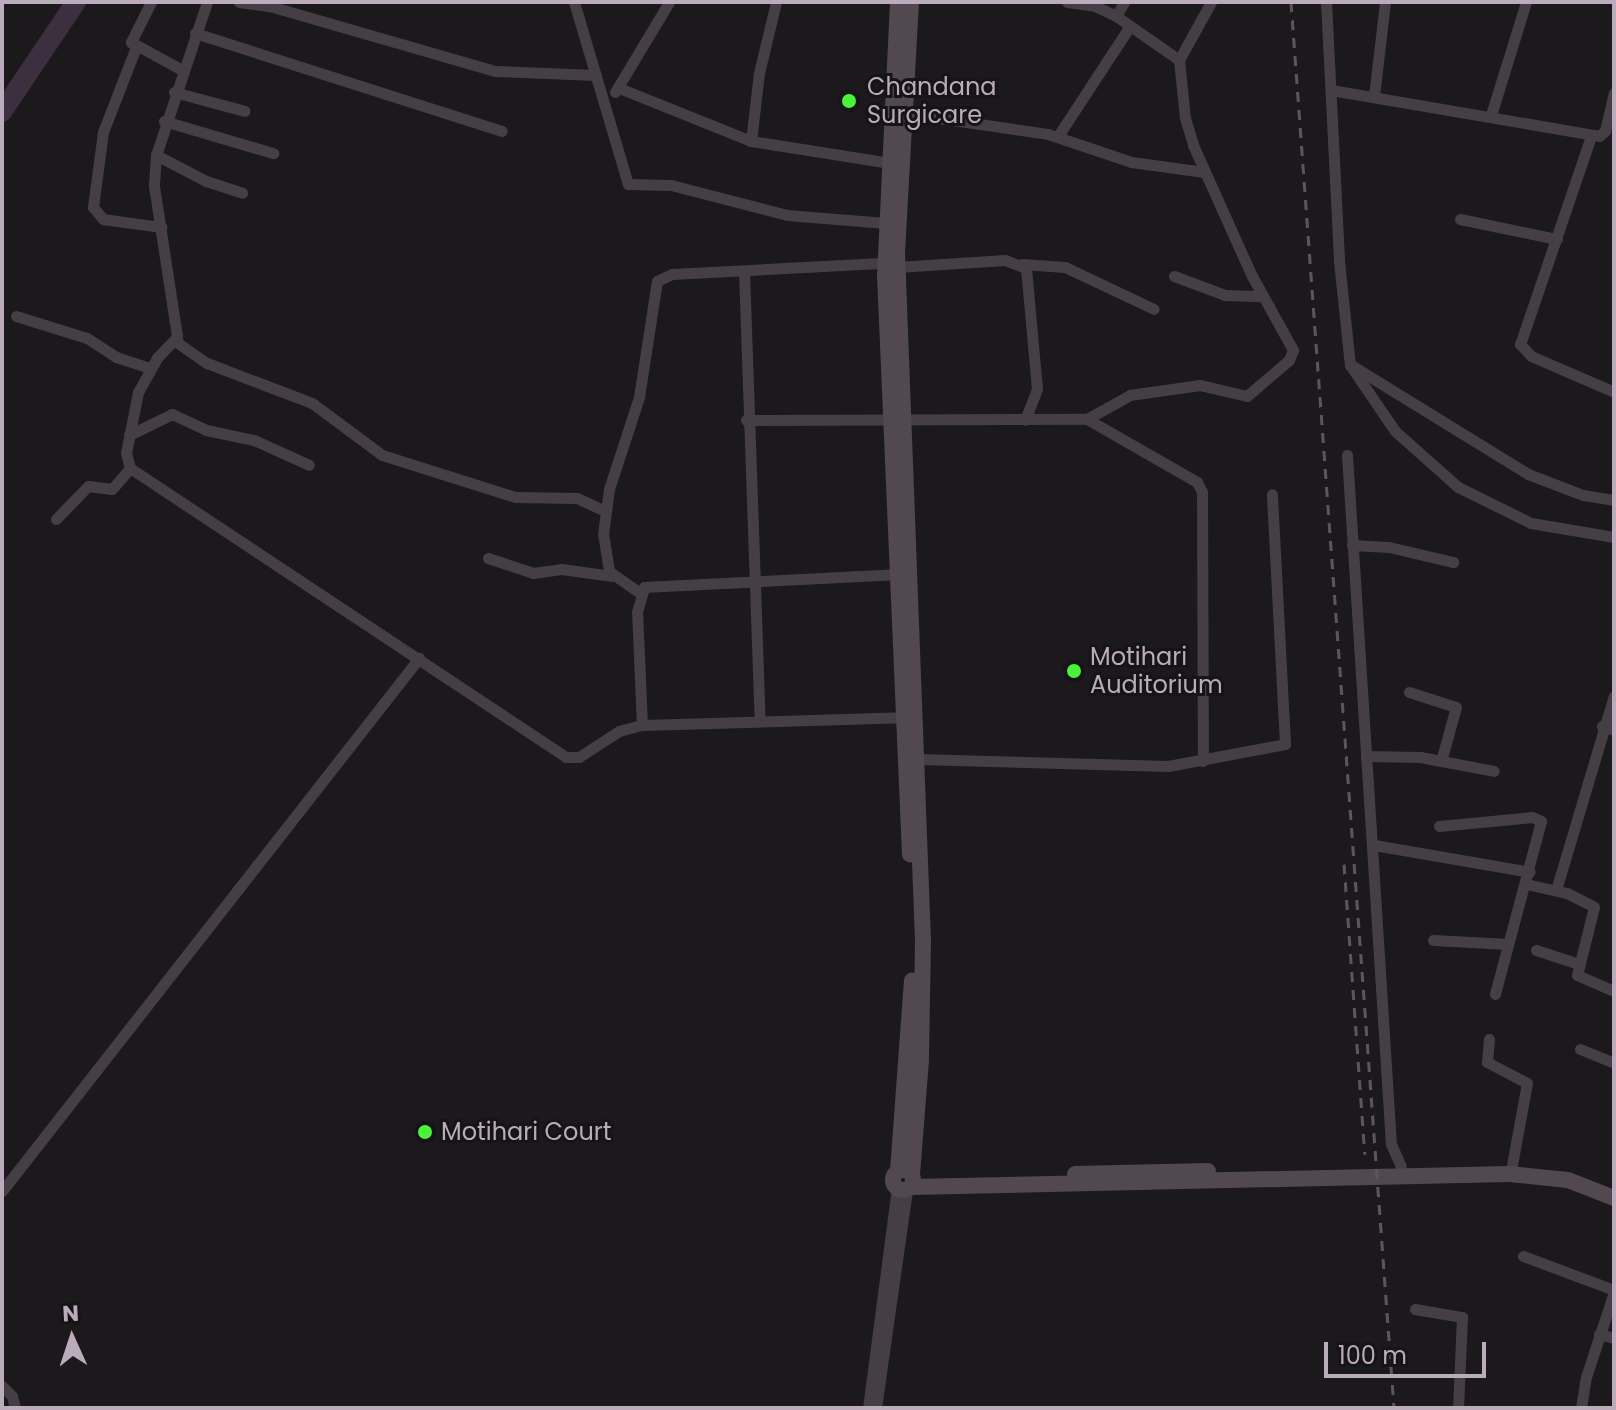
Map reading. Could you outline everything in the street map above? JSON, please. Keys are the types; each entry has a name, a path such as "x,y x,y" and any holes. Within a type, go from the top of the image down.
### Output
{"main road":[{"path":"898,2 886,223 891,265 909,717 912,955 906,1181"},
{"path":"891,265 911,2"},
{"path":"906,1181 923,1012 918,759 909,717"},
{"path":"906,1181 1512,1165 1559,1169 1614,1187"},
{"path":"906,1181 1509,1174 1568,1180 1614,1198"}],"street":[{"path":"151,2 131,35 136,47 182,70"},
{"path":"207,2 164,121 156,155 175,341 207,363 312,403 382,455 515,497 577,498 605,511"},
{"path":"239,2 273,7 495,71 596,75"},
{"path":"574,2 607,102 628,184 671,185 787,215 886,223"},
{"path":"607,102 619,88 669,2"},
{"path":"751,141 759,73 776,2"},
{"path":"1067,2 1095,6 1116,16 1179,60"},
{"path":"1116,16 1124,2"},
{"path":"746,420 897,417 1087,419 1130,395 1174,393 1200,385 1247,396 1293,354 1204,172 1185,118 1179,60 1211,2"},
{"path":"1326,2 1339,261 1350,365 1395,431 1458,487 1531,523 1614,537"},
{"path":"1374,96 1385,2"},
{"path":"1491,115 1526,2"},
{"path":"1058,136 1130,26"},
{"path":"195,33 502,131"},
{"path":"136,47 103,132 93,207 103,219 161,227"},
{"path":"619,88 751,141 890,163"},
{"path":"1331,90 1491,115 1591,136 1604,134 1614,93"},
{"path":"174,92 245,111"},
{"path":"904,113 1058,136 1131,162 1204,172"},
{"path":"164,121 273,153"},
{"path":"1591,136 1557,239 1521,332 1522,349 1614,392"},
{"path":"156,155 206,181 242,193"},
{"path":"1460,219 1557,239"},
{"path":"612,576 603,544 605,511 639,397 657,281 672,274 1005,260 1065,267 1154,309"},
{"path":"1022,264 1031,282 1037,369 1036,397 1025,420"},
{"path":"744,271 746,420 760,721"},
{"path":"1174,276 1225,295 1262,296"},
{"path":"16,316 87,338 116,357 150,368"},
{"path":"56,519 88,486 115,487 130,468 129,435 138,392 150,368 175,341"},
{"path":"1350,365 1528,474 1583,495 1614,500"},
{"path":"129,435 172,414 206,430 254,440 309,465"},
{"path":"1087,419 1201,488 1203,761"},
{"path":"1347,455 1391,1144 1401,1166"},
{"path":"130,468 566,757 586,754 619,731 642,725 909,717"},
{"path":"918,759 974,757 1126,767 1203,761 1286,742 1272,494"},
{"path":"1352,545 1389,547 1453,562"},
{"path":"488,558 533,573 561,569 612,576 640,593"},
{"path":"640,593 652,584 903,574"},
{"path":"640,593 642,725"},
{"path":"2,1191 419,658"},
{"path":"1409,692 1456,707 1441,761"},
{"path":"1556,890 1608,728 1614,696"},
{"path":"1366,756 1441,761 1494,771"},
{"path":"1439,826 1538,817 1541,826 1495,994"},
{"path":"1374,845 1528,878 1596,910 1579,964 1581,980 1614,991"},
{"path":"1433,940 1508,944"},
{"path":"1536,950 1579,964"},
{"path":"1489,1039 1487,1062 1527,1083 1512,1165"},
{"path":"1580,1049 1614,1063"},
{"path":"868,1408 906,1181"},
{"path":"876,1408 906,1181"},
{"path":"1523,1256 1614,1291 1586,1377 1581,1408"},
{"path":"1415,1309 1462,1317 1458,1408"},
{"path":"1599,1334 1614,1338"},
{"path":"1586,1377 1588,1408"},
{"path":"2,1386 12,1396 15,1408"}],"waterway":[{"path":"2,112 76,2"}],"railway":[{"path":"1291,2 1394,1408"},
{"path":"1344,864 1365,1154"}],"place":[{"name":"Chandana Surgicare","path":"849,101"},
{"name":"Motihari Auditorium","path":"1074,671"},
{"name":"Motihari Court","path":"425,1132"}]}
